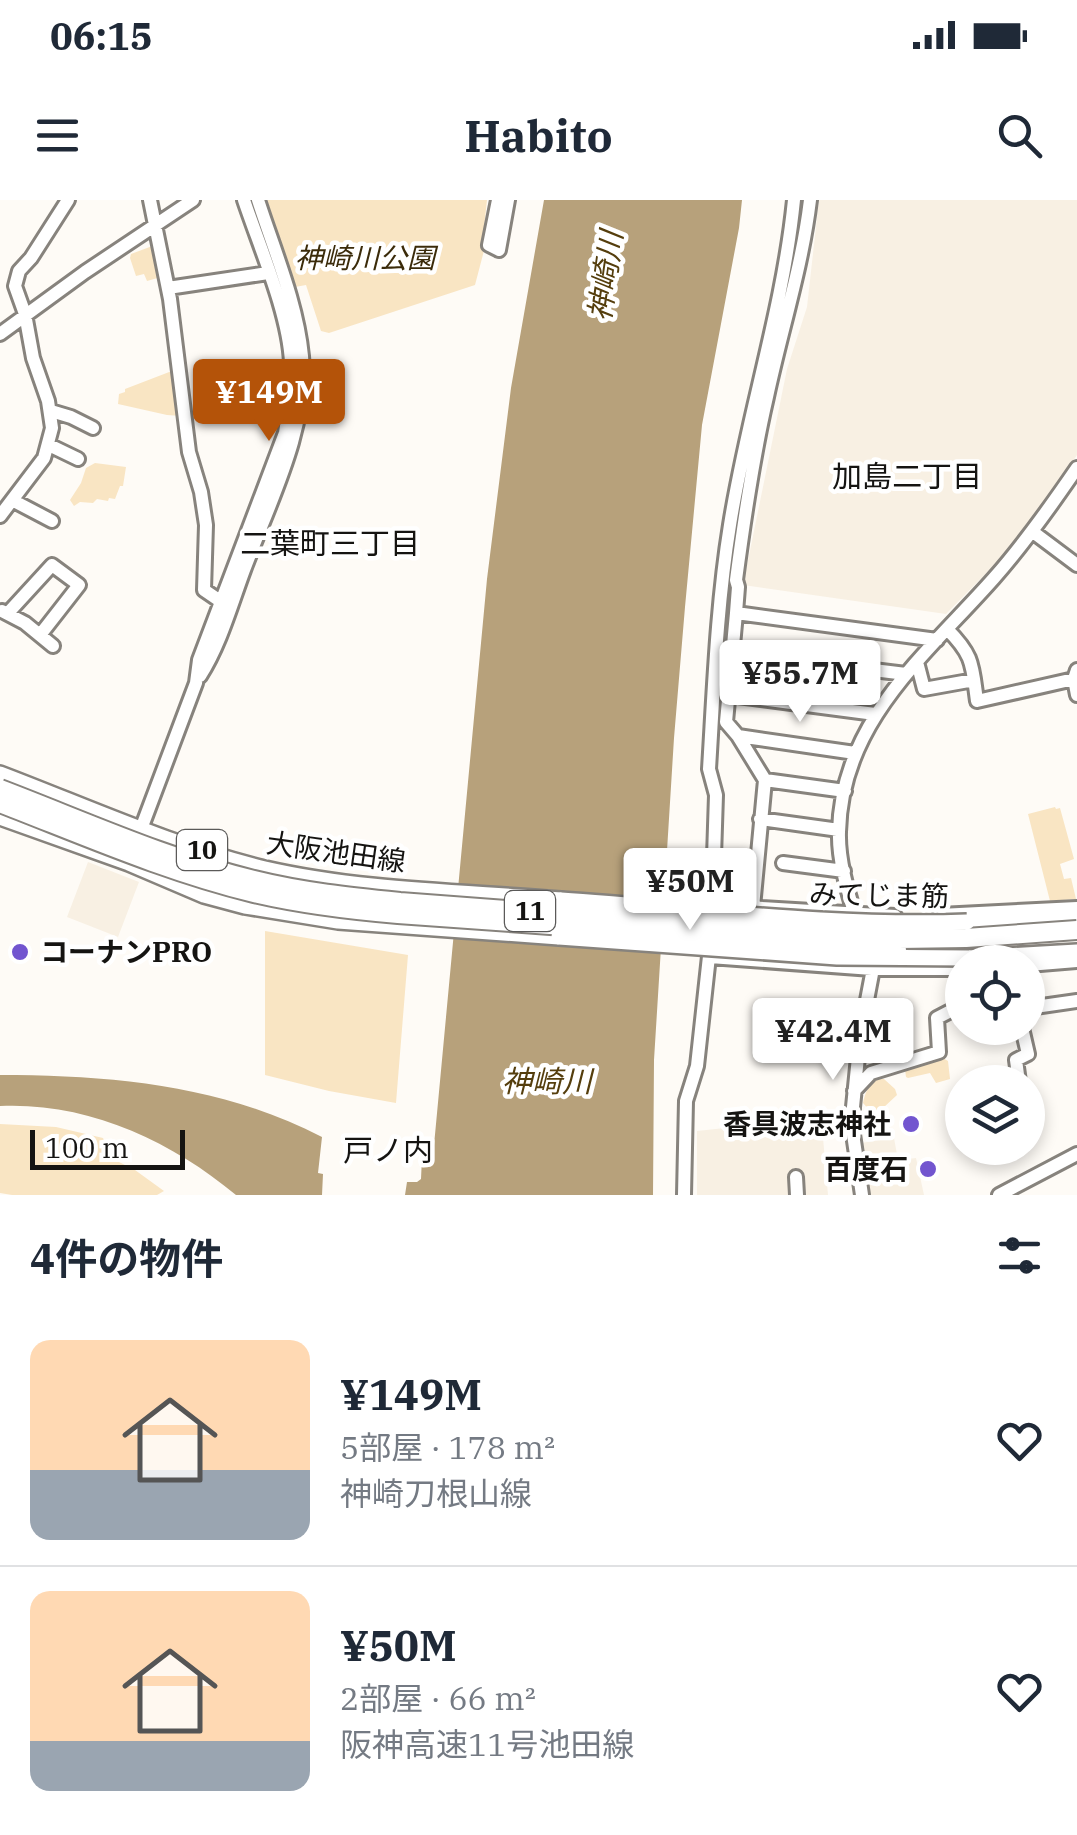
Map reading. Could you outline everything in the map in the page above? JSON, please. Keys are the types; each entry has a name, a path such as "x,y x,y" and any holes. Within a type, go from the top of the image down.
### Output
{"highway":[{"name":"11","path":"0,788 188,860 254,880 323,893 898,938 966,938 1077,930"},
{"name":"11","path":"0,803 200,878 252,893 336,908 899,950 1077,942"}],"main road":[{"name":"大阪池田線","path":"0,774 207,852 266,869 348,883 560,900"},
{"name":"10","path":"0,816 204,895 288,915 430,929 945,963"},
{"name":"みてじま筋","path":"560,900 818,920 930,924 1077,911"},
{"path":"1045,955 1077,952"}],"street":[{"path":"0,516 44,458 52,428 51,412 15,286 19,271 68,200"},
{"path":"150,200 168,288 189,452 206,524 204,590 226,605"},
{"path":"2,329 193,200"},
{"path":"226,605 285,433 291,400 286,324 244,200"},
{"path":"129,863 196,683 199,660 226,605 295,435 302,358 296,321 258,200"},
{"path":"498,200 490,244 499,250 508,200"},
{"path":"684,1195 686,1101 697,1066 710,957 716,795 708,770 721,587 729,528 794,200"},
{"path":"753,907 765,780 726,722 734,654 736,580 748,493 810,200"},
{"path":"168,288 268,273"},
{"path":"51,412 94,428"},
{"path":"49,445 78,459"},
{"path":"862,1195 853,1134 854,1091 872,969 854,913 839,830 855,753 875,714 906,674 1032,532 1075,476"},
{"path":"12,500 52,521"},
{"path":"1032,532 1077,564"},
{"path":"40,635 78,585 52,565 4,611 53,646"},
{"path":"736,612 937,640"},
{"path":"947,629 968,650 977,701 1076,674 1077,695"},
{"path":"734,654 906,674"},
{"path":"918,662 924,689 974,680"},
{"path":"730,695 875,714"},
{"path":"738,736 855,753"},
{"path":"765,780 845,790"},
{"path":"760,820 839,830"},
{"path":"783,863 844,870"},
{"path":"713,905 944,915 1077,911"},
{"path":"710,957 872,969 945,965"},
{"path":"1045,963 1077,962"},
{"path":"1045,1006 1077,1001"},
{"path":"854,1091 870,1073 939,1052 937,1018 945,1014"},
{"path":"1017,1065 1016,1060 1028,1054 1026,1045"},
{"path":"999,1195 1077,1154"},
{"path":"796,1177 797,1195"}],"shaded area":[{"path":"819,200 1077,200 1077,455 1016,543 946,614 743,585 787,369 807,307"},
{"path":"88,862 139,882 118,937 67,917"},
{"path":"809,1119 822,1126 828,1195 697,1195 697,1131"},
{"path":"894,1138 898,1160 916,1158 924,1195 870,1195 861,1143"}],"green space":[{"name":"神崎川公園","path":"267,200 487,200 486,243 475,285 329,333 321,331 306,285 295,287"},
{"path":"155,245 161,277 147,281 144,274 136,276 130,258 131,254"},
{"path":"177,369 181,416 118,404 119,394 125,389"},
{"path":"95,463 126,467 123,486 115,499 97,499 74,506 70,500 86,468"},
{"path":"1060,808 1074,859 1060,864 1064,879 1071,878 1076,899 1050,901 1028,814"},
{"path":"265,931 408,955 396,1103 265,1075"},
{"path":"943,1058 948,1061 945,1080 936,1083 930,1073 908,1078 905,1069"},
{"path":"877,1079 884,1079 897,1095 883,1108 871,1112 863,1103 867,1090"},
{"path":"0,1124 56,1127 103,1138 111,1158 164,1191 157,1195 0,1193"}],"water":[{"name":"神崎川","path":"544,200 742,200 702,425 685,607 654,1060 653,1195 405,1195 407,1182 421,1179 422,1157 433,1156 487,579 511,388"},
{"path":"0,1075 83,1077 165,1086 245,1105 284,1119 322,1137 318,1173 323,1174 322,1195 236,1195 184,1157 126,1128 64,1110 0,1106"}],"place":[{"name":"コーナンPRO","path":"20,952"},
{"name":"香具波志神社","path":"911,1124"},
{"name":"百度石","path":"928,1169"}],"district":[{"name":"加島二丁目","path":"907,477"},
{"name":"二葉町三丁目","path":"330,544"},
{"name":"戸ノ内","path":"388,1151"}]}
